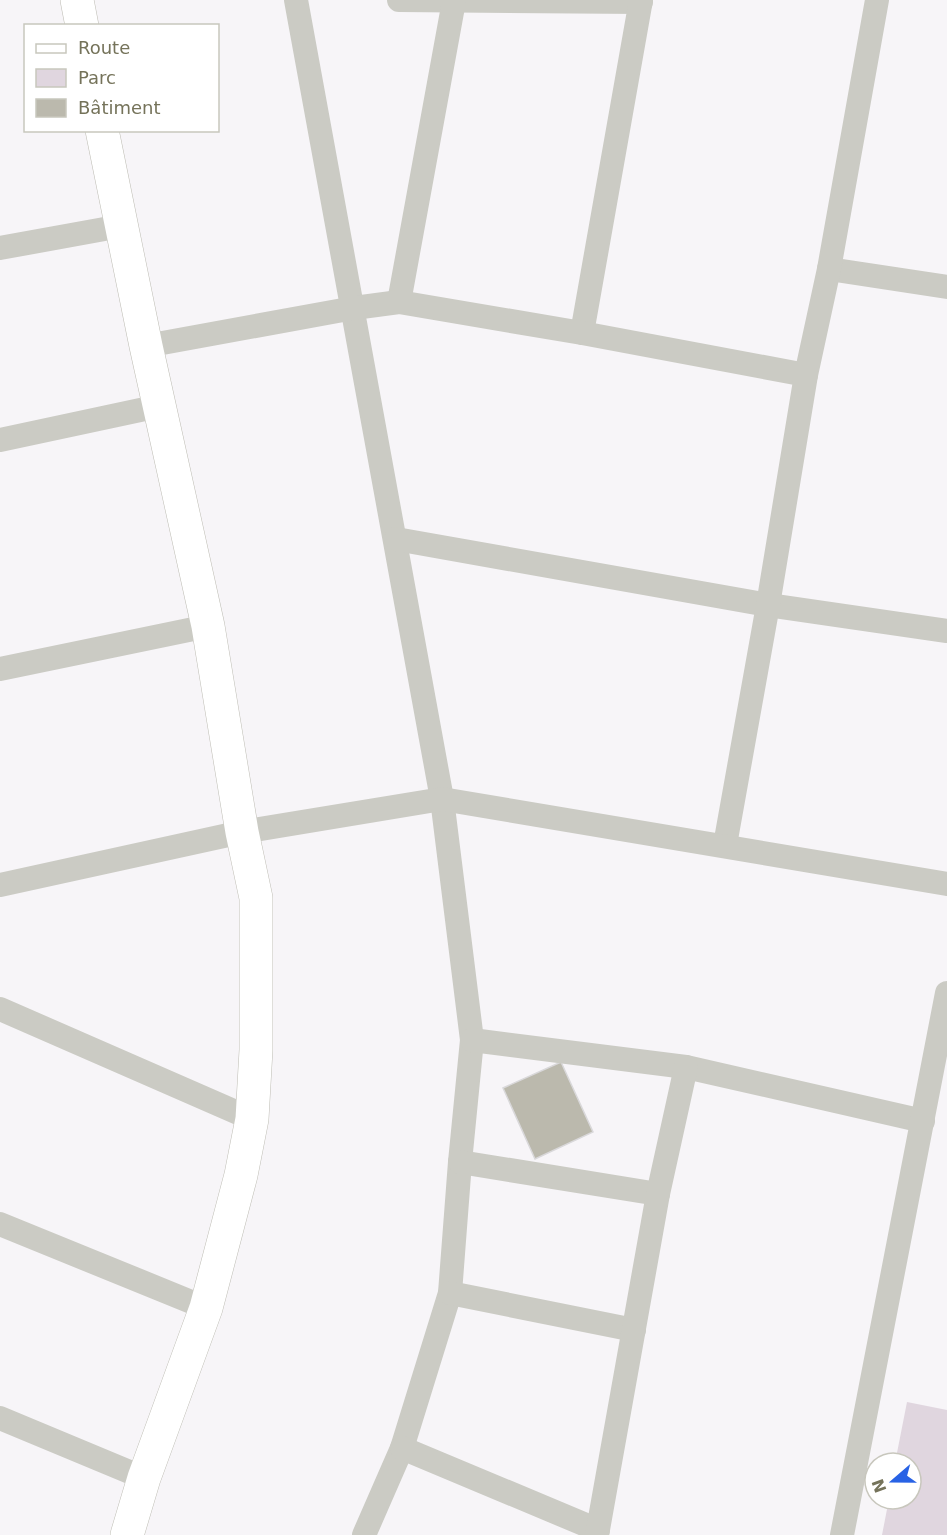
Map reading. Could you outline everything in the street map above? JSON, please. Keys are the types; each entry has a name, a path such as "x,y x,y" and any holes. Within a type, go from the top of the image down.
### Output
{"main road":[{"path":"77,0 82,24"},
{"path":"102,132 146,346 208,626 242,832 256,898 256,1050 252,1119 241,1175 206,1308 144,1478 127,1535"}],"street":[{"path":"296,0 442,799 472,1040 450,1293 402,1448 364,1535"},
{"path":"399,0 641,1 582,333"},
{"path":"725,845 806,375 830,269 878,0"},
{"path":"399,302 454,1"},
{"path":"0,248 121,226"},
{"path":"830,269 947,286"},
{"path":"146,346 399,302 806,375"},
{"path":"0,440 159,406"},
{"path":"396,539 768,605 947,631"},
{"path":"0,669 208,626"},
{"path":"0,885 242,832 442,799 947,884"},
{"path":"842,1535 947,993"},
{"path":"0,1009 252,1119"},
{"path":"472,1040 686,1067 923,1121"},
{"path":"402,1448 597,1533 658,1194 686,1067"},
{"path":"460,1162 658,1194"},
{"path":"0,1224 206,1308"},
{"path":"450,1293 634,1330"},
{"path":"0,1418 144,1478"}],"green space":[{"path":"907,1402 947,1410 947,1535 882,1535 887,1511 923,1511 923,1451 897,1451"}],"building":[{"path":"561,1062 593,1132 535,1159 503,1088"}]}
